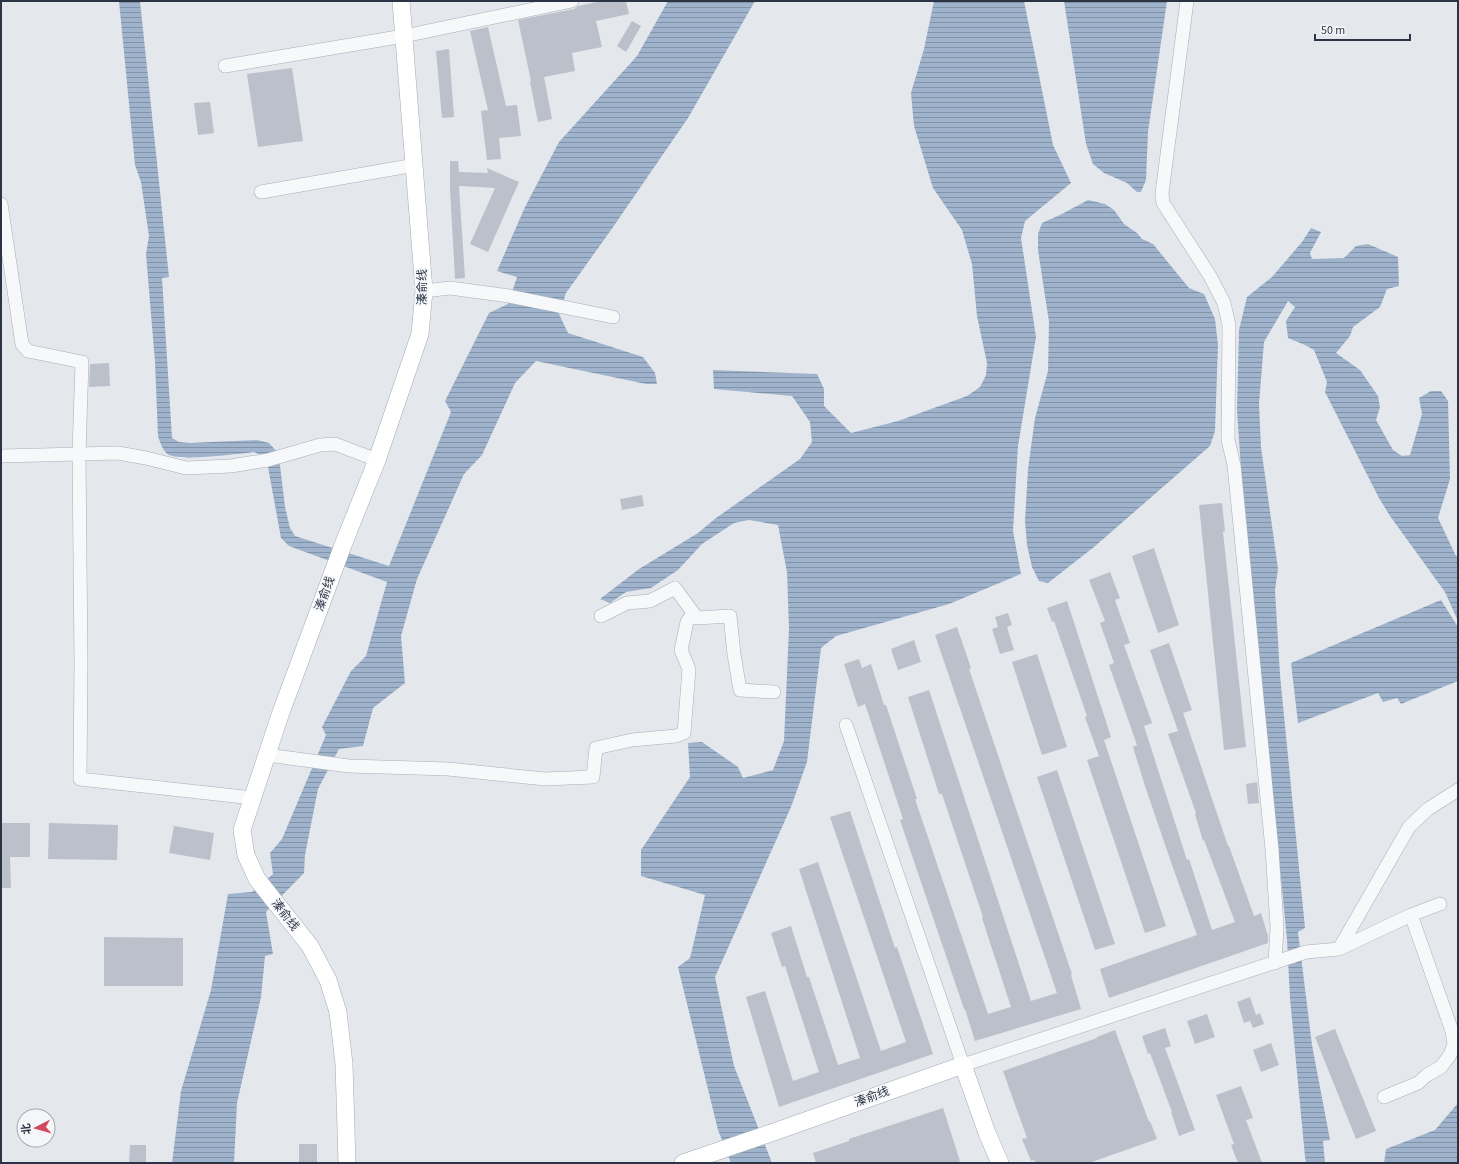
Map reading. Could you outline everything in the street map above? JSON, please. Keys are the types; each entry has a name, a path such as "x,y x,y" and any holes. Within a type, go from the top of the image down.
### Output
{"main road":[{"name":"溱俞线","path":"347,1163 344,1064 338,1012 328,980 310,946 257,879 246,855 242,830 280,715 343,545 378,460 420,334 424,291 401,1"},
{"name":"溱俞线","path":"683,1163 771,1134 963,1065"},
{"path":"963,1065 987,1133 1000,1163"}],"street":[{"path":"225,66 404,36 572,1"},
{"path":"1187,1 1162,193 1162,203 1210,276 1224,303 1229,325 1228,440 1234,465 1271,841 1279,961"},
{"path":"261,192 415,166"},
{"path":"1,204 22,344 28,351 82,362 79,453 81,662 80,779 253,798"},
{"path":"424,291 450,288 509,296 613,317"},
{"path":"1,456 118,453 186,468 231,466 268,460 320,445 335,444 378,460"},
{"path":"601,616 627,603 650,601 675,588 697,618 730,616 740,690 774,692"},
{"path":"267,754 349,766 448,769 545,779 593,777 596,748 632,740 676,736 684,733 689,669 681,650 687,622 693,613"},
{"path":"846,725 963,1065 1306,952 1339,948 1411,915 1440,904"},
{"path":"1339,948 1409,827 1428,809 1458,790"},
{"path":"1384,1096 1418,1083 1427,1075 1441,1067 1450,1055 1454,1044 1452,1031 1411,915"}],"water":[{"path":"119,1 140,1 169,277 162,278 172,438 179,442 190,443 257,440 269,443 277,452 285,507 290,528 295,536 389,566 451,412 445,401 489,313 508,304 517,277 497,271 525,207 559,142 637,56 668,1 755,1 688,118 566,293 559,314 568,333 643,357 655,373 657,384 646,384 536,361 515,383 482,455 464,474 417,579 401,636 405,683 373,708 363,746 339,749 318,789 305,855 304,873 266,912 273,954 265,956 261,997 237,1103 234,1163 172,1163 181,1091 211,990 228,894 252,892 273,874 270,853 282,839 326,735 322,727 351,671 366,656 387,582 289,546 281,538 268,467 263,456 254,452 176,457 167,454 162,447 158,436 155,362 146,254 149,236 141,182 135,165"},
{"path":"934,1 1024,1 1053,145 1071,183 1025,221 1021,238 1036,337 1018,446 1013,531 1021,574 949,604 836,636 821,648 807,762 791,807 715,977 734,1066 772,1163 731,1163 718,1130 678,967 690,958 705,895 641,876 641,850 690,777 688,743 702,742 738,767 743,778 773,770 784,741 789,628 787,572 778,525 749,520 734,523 702,544 678,570 651,588 626,592 610,603 600,599 639,569 698,533 716,518 800,459 812,442 810,422 792,396 714,389 713,370 817,374 824,389 824,406 851,433 898,421 967,396 980,387 986,375 987,363 977,316 972,264 962,230 933,188 914,126 911,93 924,49"},
{"path":"1064,1 1167,1 1148,132 1146,180 1141,192 1137,192 1127,183 1104,173 1093,164 1086,144"},
{"path":"1088,200 1105,204 1114,210 1124,224 1137,233 1142,239 1153,244 1189,288 1204,294 1215,319 1218,345 1215,431 1210,446 1094,547 1048,583 1039,581 1032,567 1027,545 1025,521 1028,469 1035,418 1048,371 1049,322 1038,250 1038,234 1042,223"},
{"path":"1311,228 1321,232 1310,253 1312,259 1344,258 1356,246 1368,244 1398,257 1399,286 1387,289 1380,307 1353,327 1350,336 1336,353 1360,370 1378,396 1380,407 1376,420 1393,450 1402,456 1410,455 1422,414 1419,398 1431,391 1441,391 1448,401 1450,479 1438,518 1456,556 1458,557 1458,621 1445,592 1390,516 1379,498 1325,392 1327,382 1314,350 1288,338 1286,321 1295,307 1288,301 1264,342 1259,404 1261,447 1278,569 1275,590 1280,675 1305,928 1298,932 1312,1045 1330,1140 1323,1141 1325,1163 1306,1163 1305,1157 1290,998 1287,940 1241,469 1237,410 1239,330 1247,297 1272,277 1302,242"},
{"path":"1441,600 1458,627 1458,681 1401,704 1397,698 1383,702 1378,693 1298,723 1291,663"},
{"path":"1458,1103 1458,1163 1384,1163 1386,1149 1435,1130"}],"building":[{"path":"602,1 626,1 629,14 596,21 602,47 572,53 575,71 544,77 552,119 538,122 518,20 574,9 578,6"},
{"path":"632,21 641,26 626,52 617,46"},
{"path":"488,27 506,106 517,105 521,136 499,138 501,159 487,160 481,111 488,110 470,31"},
{"path":"449,49 454,117 442,118 436,51"},
{"path":"292,68 303,141 258,147 247,74"},
{"path":"210,102 214,133 198,135 194,103"},
{"path":"450,161 458,161 459,172 488,173 487,168 519,182 488,252 470,244 495,188 459,186 465,278 455,279 450,189"},
{"path":"109,363 110,386 89,387 90,364"},
{"path":"642,495 644,506 622,510 620,499"},
{"path":"1222,503 1225,531 1223,532 1246,747 1224,750 1199,505"},
{"path":"1154,548 1179,625 1158,633 1132,556"},
{"path":"1110,572 1120,598 1115,600 1130,643 1124,645 1152,723 1144,726 1187,860 1189,859 1212,930 1235,922 1204,840 1203,841 1195,814 1196,813 1168,734 1178,731 1150,650 1169,643 1192,710 1183,713 1228,846 1254,916 1261,913 1268,936 1268,943 1109,998 1100,969 1197,935 1145,786 1133,747 1137,745 1109,665 1114,663 1100,623 1105,621 1089,580"},
{"path":"1067,601 1111,737 1104,740 1166,926 1145,933 1087,760 1099,756 1085,717 1087,716 1054,621 1052,622 1047,608"},
{"path":"1008,613 1012,625 1007,627 1014,650 1000,654 992,629 998,627 995,617"},
{"path":"957,627 971,668 969,669 1072,974 1071,975 1081,1009 975,1041 900,820 903,819 865,704 858,707 844,664 859,659 862,668 871,664 884,705 886,705 917,799 915,799 988,1014 1011,1007 982,918 983,917 942,794 939,794 908,697 929,690 1031,1001 1057,993 935,635"},
{"path":"914,640 921,662 898,670 891,649"},
{"path":"1037,654 1067,747 1042,755 1012,662"},
{"path":"1057,770 1115,944 1095,950 1037,777"},
{"path":"1257,782 1259,803 1248,804 1246,784"},
{"path":"850,811 895,948 897,947 933,1054 779,1107 746,997 765,991 793,1081 819,1072 785,966 782,967 771,933 791,926 838,1065 860,1058 799,869 818,862 881,1051 906,1042 830,817"},
{"path":"1,823 30,823 30,857 10,857 11,888 1,888"},
{"path":"49,823 118,825 117,860 48,859"},
{"path":"174,826 214,833 210,860 169,853"},
{"path":"104,937 183,938 183,986 104,986"},
{"path":"1250,997 1256,1015 1260,1013 1264,1024 1253,1028 1250,1021 1244,1023 1237,1002"},
{"path":"1207,1014 1215,1037 1195,1044 1187,1021"},
{"path":"1165,1028 1171,1046 1165,1048 1195,1130 1179,1136 1172,1112 1142,1036"},
{"path":"1335,1029 1376,1131 1356,1139 1315,1037"},
{"path":"1115,1030 1149,1122 1150,1121 1157,1139 1089,1163 1036,1163 1034,1160 1031,1161 1022,1139 1027,1138 1003,1071 1097,1038"},
{"path":"1271,1043 1279,1065 1261,1072 1253,1050"},
{"path":"1241,1086 1253,1118 1246,1120 1262,1163 1238,1163 1231,1145 1234,1144 1216,1095"},
{"path":"943,1108 960,1161 954,1163 816,1163 813,1153 849,1141 849,1139"},
{"path":"299,1144 317,1144 317,1163 299,1163"},
{"path":"130,1145 146,1145 146,1163 129,1163"}]}
